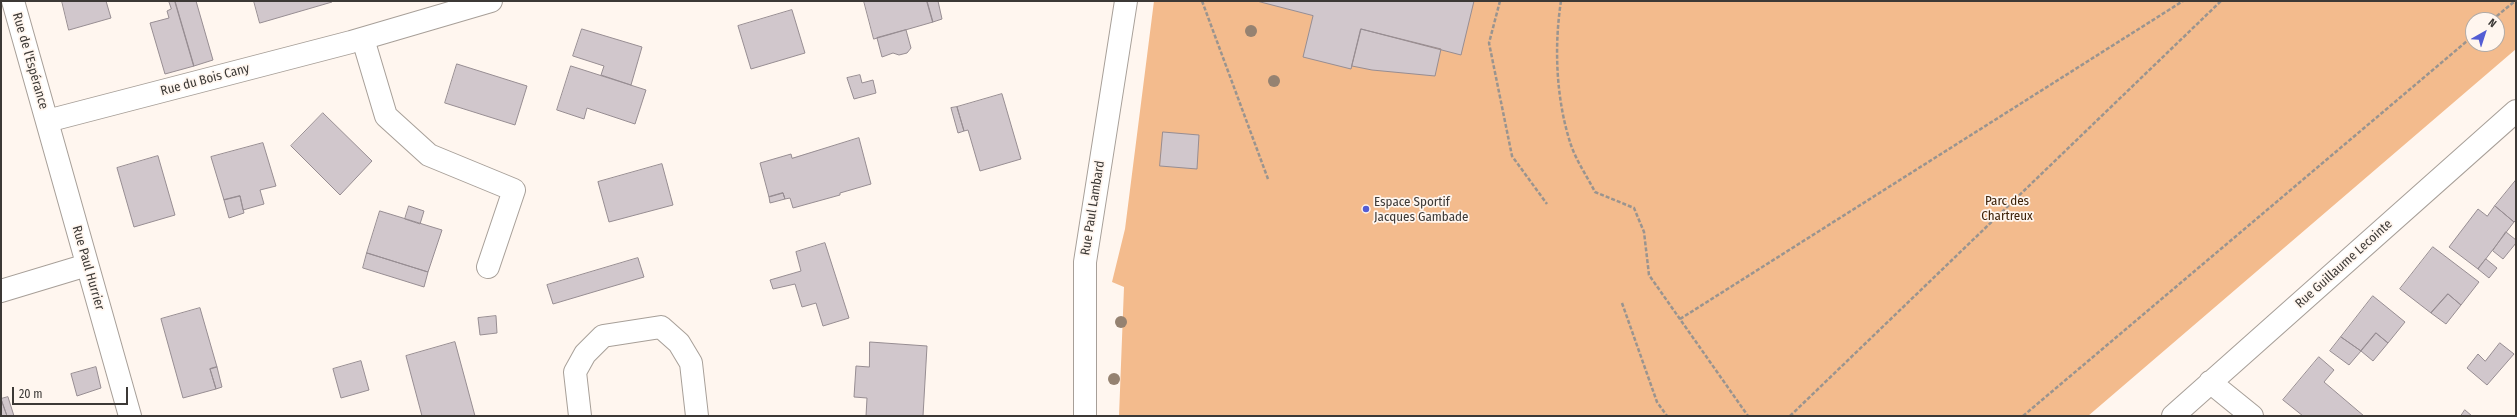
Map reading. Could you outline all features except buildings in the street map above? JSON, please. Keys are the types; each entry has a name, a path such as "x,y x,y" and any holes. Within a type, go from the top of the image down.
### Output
{"street":[{"name":"Rue de l'Espérance","path":"13,1 47,121"},
{"name":"Rue du Bois Cany","path":"47,121 363,39 491,1"},
{"name":"Rue Paul Lambard","path":"1085,416 1085,262 1126,1"},
{"path":"363,39 386,116 429,155 514,190 488,267"},
{"name":"Rue Guillaume Lecointe","path":"2173,416 2516,111"},
{"name":"Rue Paul Hurrier","path":"47,121 130,416"},
{"path":"1,291 87,265"},
{"path":"580,416 575,372 585,354 602,336 661,327 678,342 691,363 697,416"},
{"path":"2210,382 2252,416"}],"path":[{"path":"1202,1 1268,179"},
{"path":"1500,1 1489,43 1512,156 1547,204"},
{"path":"1561,1 1559,17 1559,93 1570,143 1595,192 1634,208 1644,232 1649,275 1748,416"},
{"path":"1680,319 2183,1"},
{"path":"1790,416 2220,1"},
{"path":"2502,12 2515,1"},
{"path":"2023,416 2465,43"},
{"path":"1622,303 1657,402 1667,416"}],"green space":[{"name":"Parc des Chartreux","path":"1154,1 2516,1 2516,49 2088,416 1119,416 1124,287 1112,282 1125,229"}],"place":[{"name":"Espace Sportif Jacques Gambade","path":"1366,209"}]}
